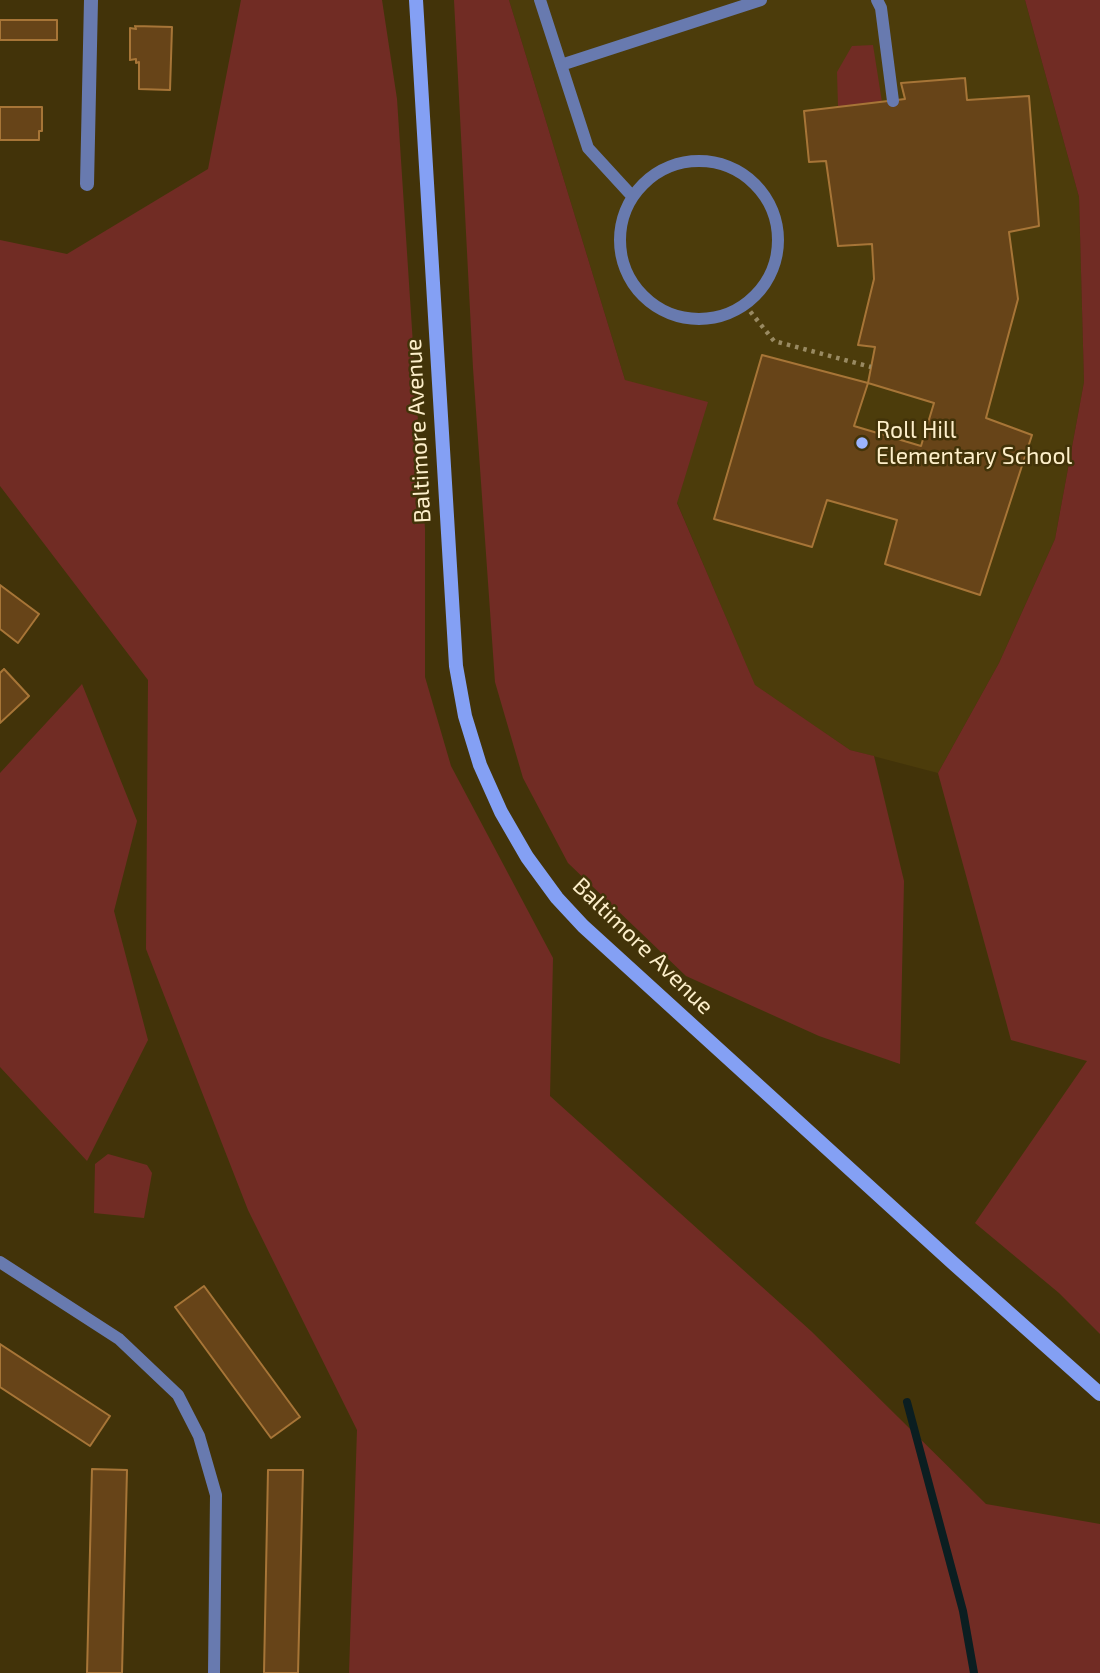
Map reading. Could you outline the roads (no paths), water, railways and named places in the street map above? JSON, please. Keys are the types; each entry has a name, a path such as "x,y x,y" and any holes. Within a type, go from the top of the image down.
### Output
{"street":[{"path":"87,184 91,0"},
{"name":"Baltimore Avenue","path":"416,0 456,666 465,716 476,753 501,812 527,857 557,898 583,926 1100,1394"}],"lane":[{"path":"540,0 588,148 632,196"},
{"path":"561,65 761,0"},
{"path":"877,0 881,8 893,101"},
{"path":"703,160 730,166 754,181 774,210 779,237 775,265 762,289 745,305 719,317 692,319 665,312 644,298 628,276 619,249 621,222 632,196 651,176 676,163 703,160"},
{"path":"0,1262 119,1339 178,1395 199,1436 216,1495 214,1673"}],"waterway":[{"path":"907,1402 963,1611 974,1673"}],"place":[{"name":"Roll Hill Elementary School","path":"862,443"}]}
